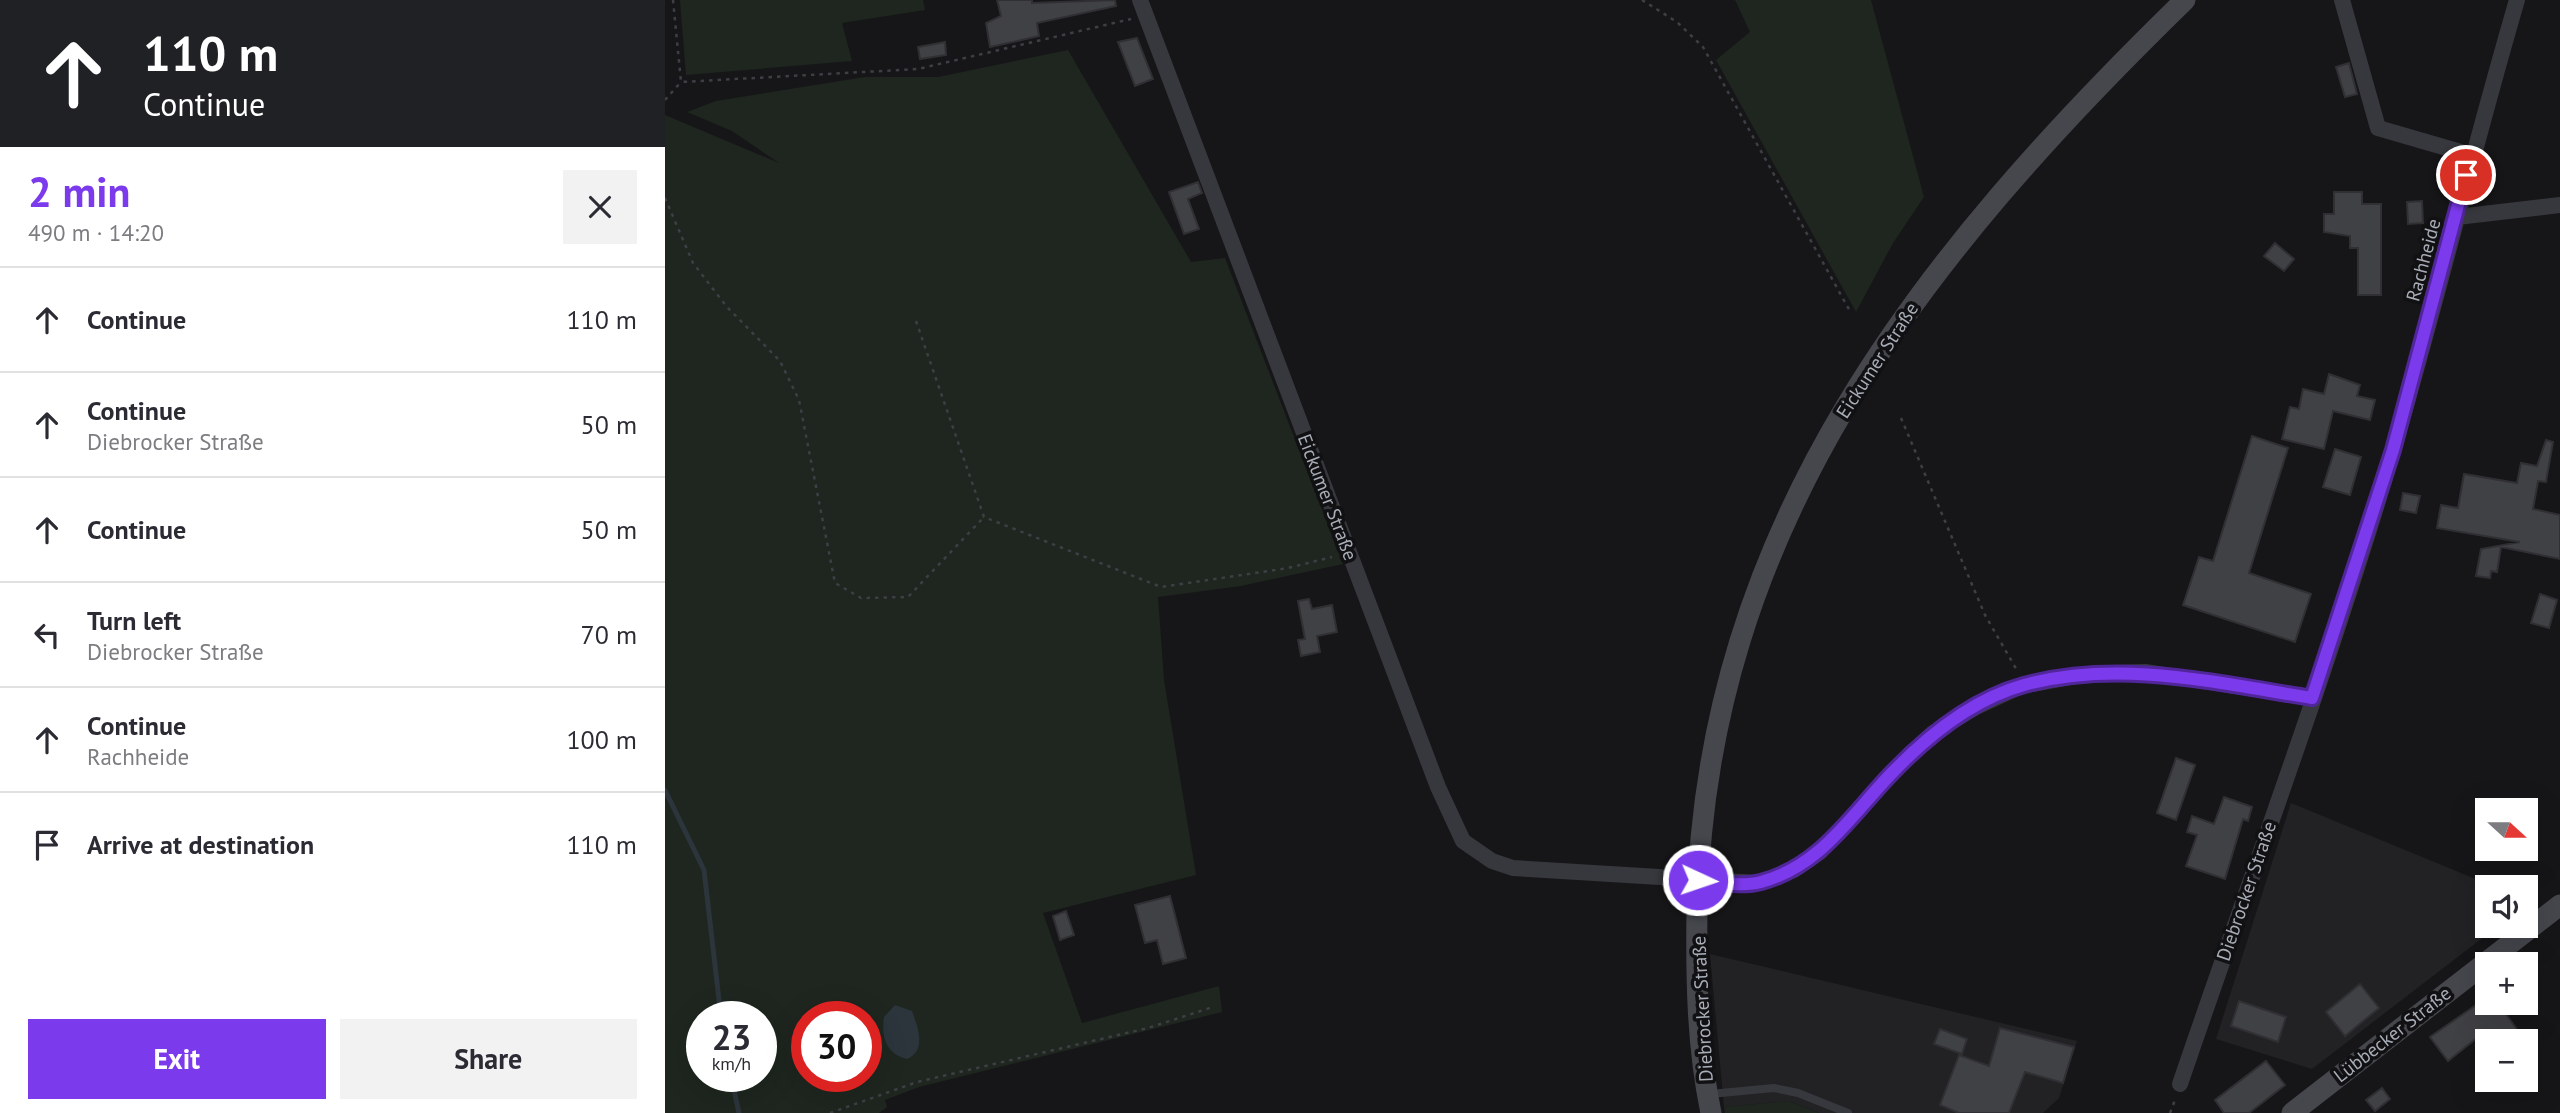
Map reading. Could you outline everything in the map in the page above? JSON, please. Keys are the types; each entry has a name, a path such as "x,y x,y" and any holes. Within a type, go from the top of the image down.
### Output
{"main road":[{"name":"Eickumer Straße","path":"1698,880 1700,841 1716,736 1748,617 1769,560 1806,476 1851,396 1901,320 1957,244 2015,174 2185,0"},
{"name":"Diebrocker Straße","path":"1698,880 1698,1006 1709,1104"},
{"name":"Lübbecker Straße","path":"2292,1113 2560,905"}],"street":[{"path":"2342,0 2378,128 2471,155"},
{"name":"Rachheide","path":"2393,450 2457,217 2471,155 2517,0"},
{"name":"Eickumer Straße","path":"1142,8 1438,788 1464,841 1492,861 1513,868 1698,880"},
{"path":"2457,217 2560,205"},
{"name":"Diebrocker Straße","path":"2180,1084 2312,698 2393,450"},
{"path":"1698,880 1758,883 1794,870 1820,852 1845,828 1933,733 2017,688 2087,674 2129,672 2312,698"}],"lane":[{"path":"1709,1104 1773,1088 1798,1093 1848,1113"}],"path":[{"path":"673,0 681,82"},
{"path":"1642,0 1677,22 1703,47 1851,313"},
{"path":"665,100 681,82 918,69 1142,8"},
{"path":"665,198 693,263 727,307 780,361 799,400 835,583 861,598 908,597 984,517"},
{"path":"916,321 984,517 1161,587 1288,568 1349,553"},
{"path":"1901,418 1985,615 2018,668 2017,688"},
{"path":"830,1113 941,1076 1148,1028 1213,1007"}],"shaded area":[{"path":"680,0 923,0 925,10 842,23 852,61 686,75"},
{"path":"1735,0 1871,0 1924,197 1893,243 1856,312 1716,60 1750,32"},
{"path":"1068,50 1191,262 1225,258 1343,564 1241,586 1158,597 1164,680 1196,875 1043,913 1082,1023 1219,986 1222,1012 919,1087 885,1100 887,1107 879,1113 665,1113 665,115 779,163 732,131 687,112 716,101 865,77 938,77"},
{"path":"2291,803 2475,879 2475,938 2482,938 2312,1069 2216,1039"},
{"path":"1710,954 2077,1041 2059,1098 2043,1113 1819,1113 1789,1101 1724,1107"},
{"path":"895,1005 912,1011 918,1031 917,1050 907,1059 894,1053 884,1038 884,1017"},
{"path":"1789,1101 1819,1113 1725,1113 1724,1107"}],"building":[{"path":"997,0 1032,0 1032,3 1115,0 1116,6 1037,23 1039,36 990,47 986,23 1001,16"},
{"path":"1137,38 1153,79 1135,86 1118,42"},
{"path":"945,42 946,55 920,59 918,47"},
{"path":"2349,63 2357,94 2345,97 2336,67"},
{"path":"1198,182 1202,193 1188,199 1199,229 1184,234 1169,192"},
{"path":"2334,192 2362,192 2362,204 2381,204 2381,295 2358,295 2358,248 2350,248 2350,236 2324,232 2324,214 2334,214"},
{"path":"2422,201 2423,223 2408,224 2407,202"},
{"path":"2275,243 2294,259 2284,271 2264,256"},
{"path":"2329,374 2360,385 2357,396 2375,400 2370,420 2333,411 2324,449 2282,439 2290,407 2299,409 2303,389 2324,394"},
{"path":"2252,436 2288,448 2249,573 2311,594 2295,642 2183,605 2199,557 2213,561"},
{"path":"2546,440 2553,442 2546,482 2538,481 2533,509 2560,515 2560,559 2501,547 2497,572 2491,571 2490,578 2476,576 2481,549 2520,542 2437,528 2441,505 2458,508 2464,474 2517,483 2521,463 2537,466"},
{"path":"2335,449 2361,457 2350,495 2323,487"},
{"path":"2403,493 2420,496 2416,513 2400,510"},
{"path":"2540,594 2557,600 2549,628 2531,623"},
{"path":"1309,599 1312,609 1332,605 1337,632 1317,636 1320,652 1301,656 1298,640 1305,639 1298,601"},
{"path":"2176,758 2195,765 2176,820 2157,813"},
{"path":"2224,797 2252,807 2248,821 2243,819 2225,879 2186,866 2197,835 2187,832 2192,816 2214,824"},
{"path":"1170,896 1186,958 1163,964 1157,940 1145,943 1135,905"},
{"path":"1066,911 1074,935 1060,940 1053,916"},
{"path":"2360,984 2379,1008 2345,1036 2326,1012"},
{"path":"2239,1001 2286,1017 2278,1042 2231,1026"},
{"path":"2475,1006 2475,1015 2507,1015 2517,1029 2475,1029 2475,1040 2448,1061 2430,1037"},
{"path":"2000,1028 2074,1047 2063,1083 2025,1072 2009,1113 1959,1113 1940,1105 1959,1055 1989,1066"},
{"path":"1940,1029 1967,1039 1962,1054 1934,1044"},
{"path":"2266,1061 2285,1085 2249,1113 2224,1113 2215,1100"},
{"path":"2382,1088 2390,1099 2375,1111 2366,1100"}],"waterway":[{"path":"665,790 704,870 719,1001"},
{"path":"734,1092 739,1113"}],"route":[{"path":"1698,880 1758,883 1794,870 1820,852 1845,828 1887,778 1933,733 1976,707 2021,686 2087,674 2145,672 2312,698 2393,450 2466,175"}]}
